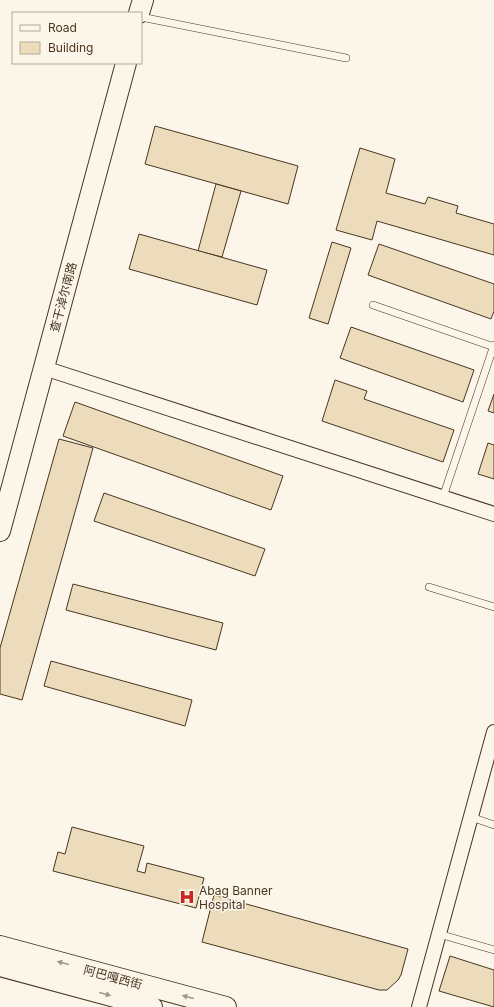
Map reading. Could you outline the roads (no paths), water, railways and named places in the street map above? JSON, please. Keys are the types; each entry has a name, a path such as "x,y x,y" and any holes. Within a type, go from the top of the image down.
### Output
{"street":[{"path":"139,12 143,0"},
{"name":"查干淖尔南路","path":"0,531 126,64"},
{"path":"44,368 494,514"},
{"path":"419,1007 471,817 491,753 494,732"},
{"name":"阿巴嘎西街","path":"0,946 226,1007"},
{"name":"阿巴嘎西街","path":"0,966 152,1007"}],"lane":[{"path":"142,17 346,58"},
{"path":"373,305 494,346 443,498"},
{"path":"429,587 494,607"},
{"path":"471,817 494,825"},
{"path":"439,934 494,950"}],"place":[{"name":"Abag Banner Hospital","path":"187,897"}]}
